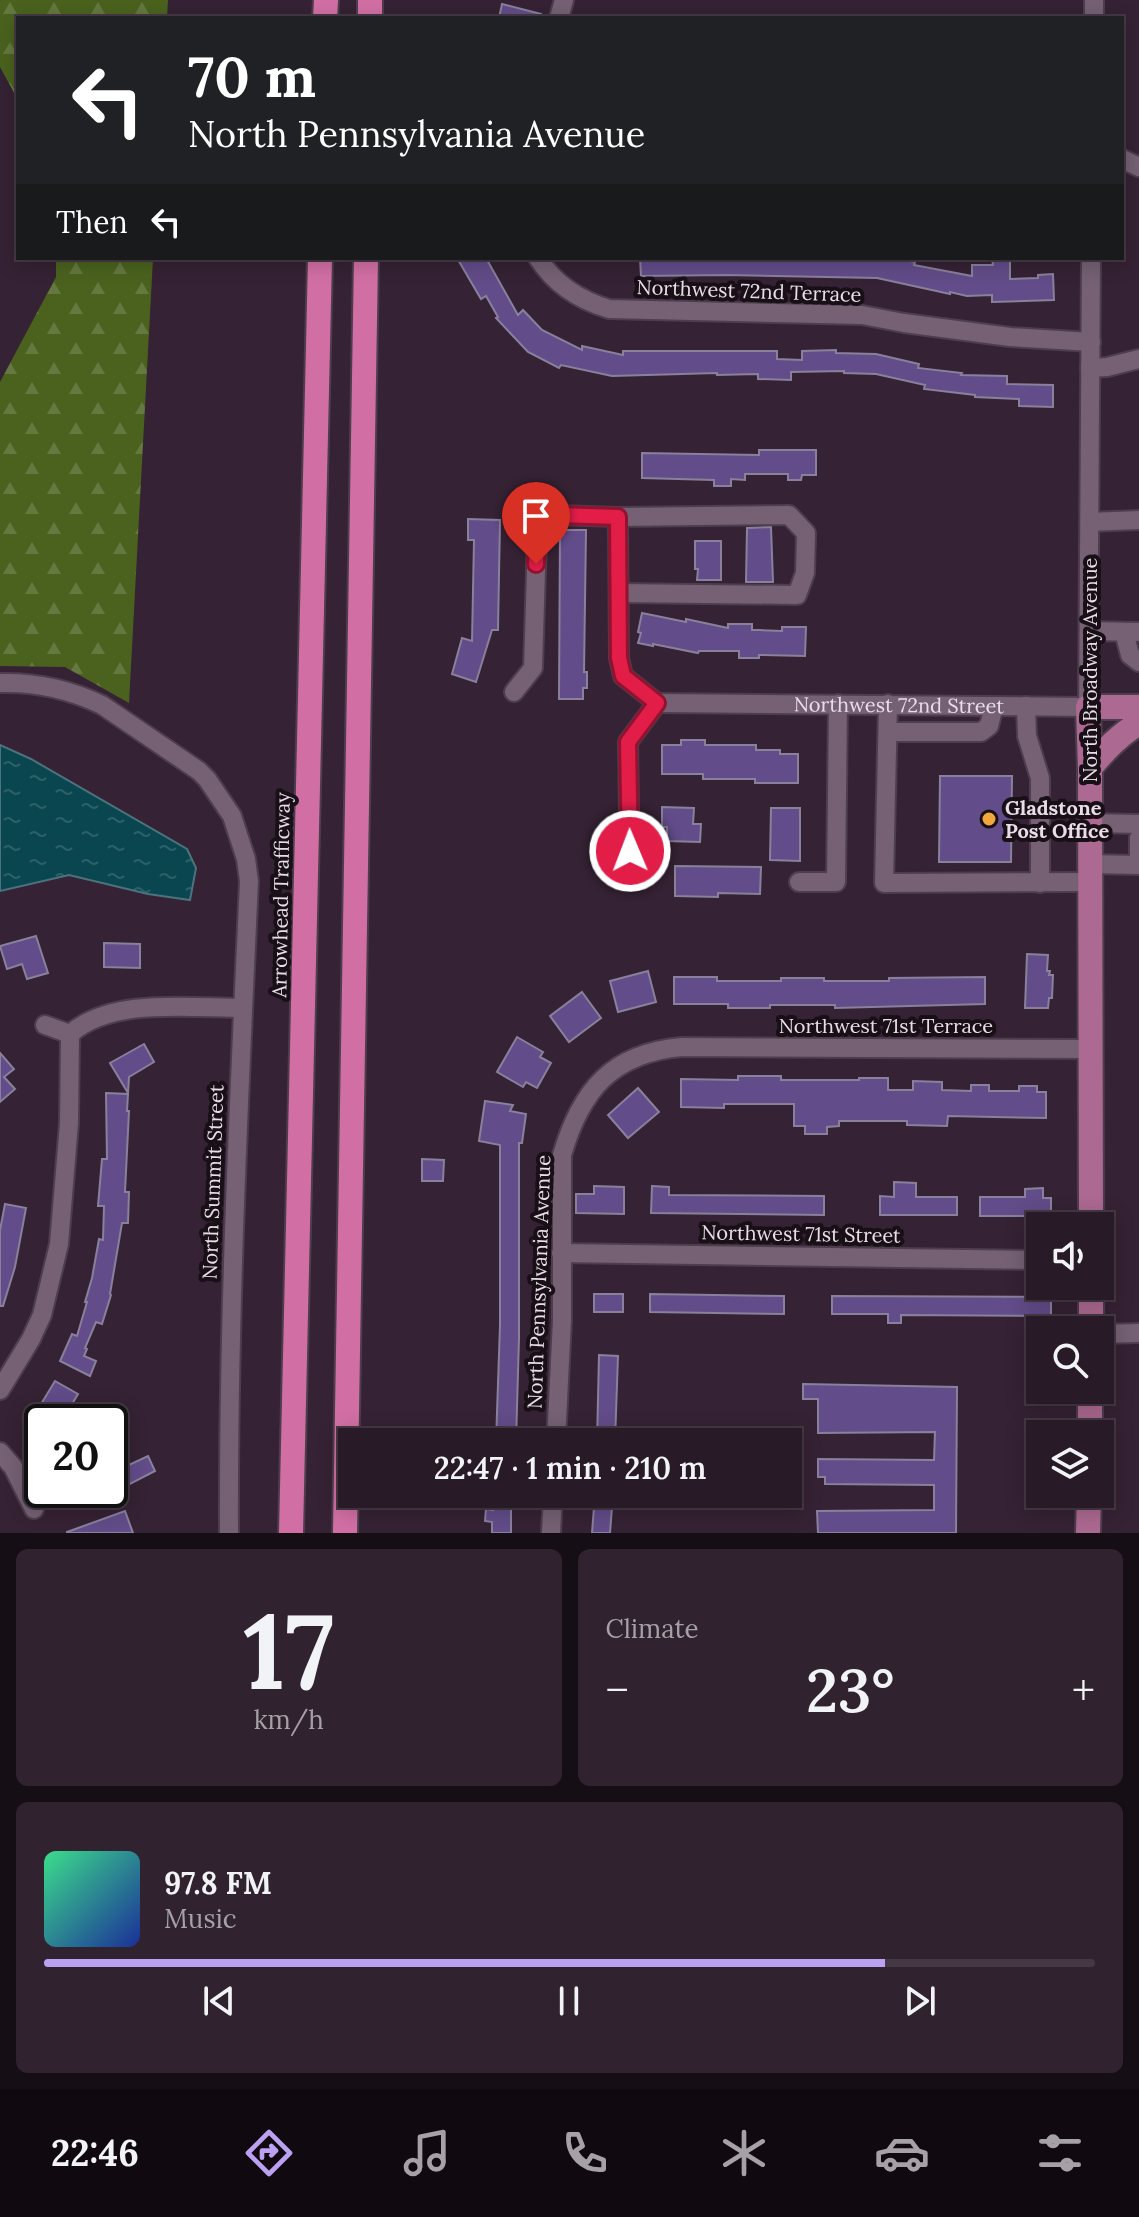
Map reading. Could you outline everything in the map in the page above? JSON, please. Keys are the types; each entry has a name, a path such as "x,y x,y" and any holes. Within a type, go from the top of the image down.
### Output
{"highway":[{"name":"Arrowhead Trafficway","path":"291,1533 320,260"},
{"path":"345,1533 366,260"}],"main road":[{"name":"Northwest 72nd Street","path":"1088,707 1139,707"},
{"name":"North Broadway Avenue","path":"1088,707 1091,1212"},
{"path":"1090,768 1123,732 1139,723"},
{"path":"1088,1533 1089,1508"}],"street":[{"name":"Northwest 72nd Terrace","path":"540,260 556,281 574,295 609,309 862,315 1010,337 1091,342"},
{"name":"North Broadway Avenue","path":"1088,707 1091,260"},
{"path":"1090,368 1139,359"},
{"path":"514,692 533,668 537,538 544,520 558,515 789,515 806,533 805,573 797,595 619,593"},
{"path":"618,517 619,658 623,676 657,703 628,742 630,878"},
{"path":"1090,522 1139,520"},
{"path":"1089,631 1132,632 1130,655 1139,662"},
{"name":"North Summit Street","path":"0,683 31,683 68,690 102,705 199,771 221,797 240,835 249,881 232,1234 229,1533"},
{"name":"Northwest 72nd Street","path":"657,703 1088,707"},
{"path":"799,882 836,882 838,704"},
{"path":"888,704 884,883 1040,883 1139,865 1139,838"},
{"path":"888,732 981,732 989,726 994,706"},
{"path":"1026,706 1027,736 1040,778 1040,883"},
{"path":"1090,823 1139,824"},
{"path":"70,1034 100,1016 134,1008 243,1008"},
{"path":"45,1025 70,1034"},
{"path":"0,1390 42,1315 57,1256 69,1123 70,1034"},
{"name":"Northwest 71st Terrace","path":"682,1047 1090,1049"},
{"name":"North Pennsylvania Avenue","path":"557,1428 562,1320 562,1155 569,1130 596,1085 616,1067 643,1053 682,1047"},
{"name":"Northwest 71st Street","path":"561,1253 1026,1260"},
{"path":"1114,1334 1139,1333"},
{"path":"0,1452 13,1467 34,1509"},
{"path":"551,1533 552,1508"}],"green space":[{"path":"0,0 168,0 167,16 16,16 16,96 0,67"},
{"path":"56,260 153,260 129,703 65,667 0,666 0,382 56,277"}],"water":[{"path":"0,745 31,759 187,849 196,868 190,900 148,894 69,875 0,891"}],"building":[{"path":"502,4 541,14 540,16 499,16"},
{"path":"458,260 487,260 518,315 523,310 542,330 582,350 582,346 623,355 623,351 777,351 777,359 802,360 802,351 876,354 919,364 918,368 961,375 1007,376 1007,384 1053,385 1053,407 1019,406 1019,399 975,397 924,389 925,385 876,374 844,371 791,372 791,380 758,379 758,374 717,373 612,376 561,365 559,368 528,352 496,318 486,296 481,299"},
{"path":"640,260 905,260 915,262 914,265 972,276 972,265 993,265 992,260 1010,260 1010,279 1053,274 1054,300 992,302 992,295 950,294 877,278 641,276"},
{"path":"759,450 816,450 816,475 802,475 801,480 788,480 788,474 745,474 745,480 731,479 731,486 714,486 714,480 642,478 642,453 759,455"},
{"path":"468,519 500,520 498,630 492,630 476,682 452,674 462,638 472,641 474,540 468,540"},
{"path":"771,527 773,582 746,582 747,528"},
{"path":"560,530 586,530 584,672 587,672 587,688 583,688 583,699 559,699"},
{"path":"695,541 721,541 721,580 697,580"},
{"path":"642,613 728,628 728,624 752,624 752,630 782,631 782,627 806,627 805,656 739,658 739,651 698,653 638,643"},
{"path":"681,740 705,740 705,745 756,745 756,750 798,754 798,783 755,783 755,779 703,779 703,774 662,774 662,745 681,745"},
{"path":"940,776 1012,776 1011,862 939,862"},
{"path":"662,807 694,808 693,824 701,824 700,842 667,841 667,827 662,827"},
{"path":"771,808 800,808 800,861 770,860"},
{"path":"675,866 761,867 760,894 675,896"},
{"path":"36,936 48,973 27,979 22,964 7,969 0,946"},
{"path":"104,943 140,944 140,968 104,967"},
{"path":"1027,954 1048,955 1047,971 1053,975 1052,998 1049,998 1048,1008 1025,1008"},
{"path":"648,971 656,1002 618,1012 610,981"},
{"path":"674,977 717,977 717,981 824,978 824,981 889,981 889,978 985,977 985,1004 728,1008 728,1004 674,1004"},
{"path":"582,992 601,1018 569,1042 550,1016"},
{"path":"517,1037 543,1052 540,1057 551,1063 537,1088 526,1082 523,1087 497,1072"},
{"path":"144,1044 154,1062 129,1077 128,1093 110,1063"},
{"path":"0,1053 14,1069 4,1077 15,1089 0,1102"},
{"path":"738,1076 781,1076 781,1080 888,1078 888,1090 913,1090 913,1081 942,1082 942,1090 971,1091 971,1085 989,1085 989,1091 1019,1091 1019,1086 1037,1086 1037,1092 1046,1092 1046,1118 948,1116 947,1126 907,1125 907,1121 839,1121 839,1126 827,1127 827,1134 805,1134 805,1126 794,1126 794,1104 681,1107 681,1079 738,1080"},
{"path":"638,1088 659,1112 628,1138 608,1115"},
{"path":"106,1093 128,1094 125,1192 129,1192 128,1223 122,1223 111,1295 102,1324 96,1322 85,1348 84,1356 96,1361 90,1376 60,1361 72,1334 77,1336 99,1239 103,1240 104,1206 98,1206 102,1159 107,1159"},
{"path":"485,1101 513,1105 510,1111 526,1114 522,1143 519,1143 516,1428 496,1428 500,1145 479,1141"},
{"path":"422,1159 444,1160 443,1181 422,1181"},
{"path":"894,1182 916,1183 916,1197 957,1197 957,1215 880,1215 880,1196 894,1197"},
{"path":"594,1186 624,1187 624,1214 576,1213 576,1194 594,1194"},
{"path":"652,1186 669,1187 669,1195 824,1196 824,1215 651,1213"},
{"path":"1043,1188 1043,1198 1051,1198 1051,1212 1026,1212 1026,1216 980,1216 980,1197 1025,1197 1025,1189"},
{"path":"5,1204 26,1208 15,1267 3,1306 0,1306 0,1230"},
{"path":"594,1294 623,1294 623,1312 594,1312"},
{"path":"650,1294 784,1296 784,1314 650,1312"},
{"path":"832,1296 1026,1297 1026,1300 1051,1300 1051,1316 901,1315 901,1323 888,1323 888,1314 832,1314"},
{"path":"599,1355 618,1356 615,1428 597,1428"},
{"path":"55,1381 78,1394 72,1404 41,1404"},
{"path":"803,1384 957,1387 956,1533 818,1533 817,1511 934,1510 934,1485 825,1484 825,1477 818,1477 818,1459 934,1460 935,1432 818,1433 818,1399 803,1399"},
{"path":"148,1456 155,1471 128,1485 128,1465"},
{"path":"511,1508 511,1533 492,1533 492,1522 485,1521 486,1509"},
{"path":"594,1508 612,1508 610,1533 592,1533"},
{"path":"125,1511 133,1533 67,1533 67,1532"}],"place":[{"name":"Gladstone Post Office","path":"989,819"}],"route":[{"path":"536,564 537,538 544,520 558,515 618,517 619,658 623,676 657,703 628,742 630,851"}]}
